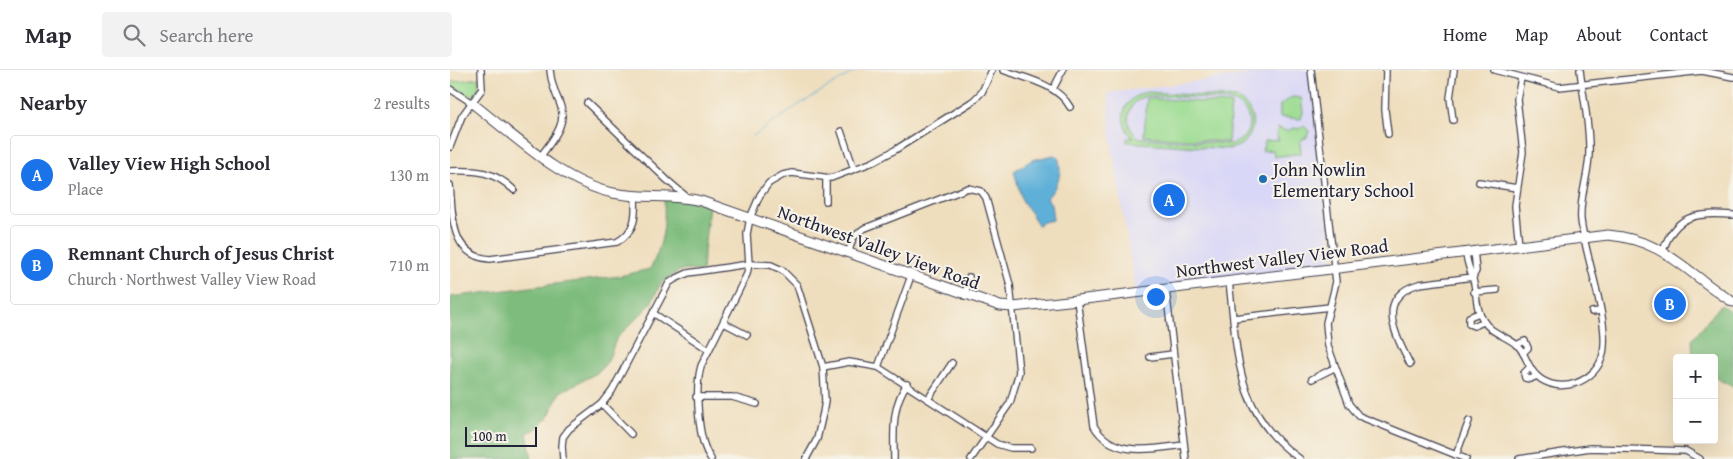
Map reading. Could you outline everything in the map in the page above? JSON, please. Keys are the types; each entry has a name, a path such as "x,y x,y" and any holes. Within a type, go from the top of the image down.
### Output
{"street":[{"path":"450,147 458,124 482,89 481,70"},
{"path":"541,156 560,129 562,121 561,106 553,85 550,70"},
{"path":"709,458 696,397 699,371 724,324 747,274 749,264 747,234 750,218 760,195 775,178 783,175 801,172 826,178 895,150 973,101 982,92 992,70"},
{"path":"1003,70 1053,89 1066,99 1070,107"},
{"path":"1053,89 1063,70"},
{"path":"1311,70 1336,287 1326,331 1334,368 1349,404 1359,416 1466,459"},
{"path":"1386,70 1384,110 1388,134"},
{"path":"1453,120 1450,98 1454,70"},
{"path":"1494,70 1559,87 1702,70 1733,77"},
{"path":"1470,251 1476,271 1473,277 1474,292 1483,322 1490,329 1516,346 1537,376 1550,383 1564,385 1579,382 1596,370 1604,348 1600,311 1583,237 1582,202 1589,155 1580,70"},
{"path":"1519,245 1515,206 1523,152 1517,99 1520,78"},
{"path":"450,89 472,103"},
{"name":"Northwest Valley View Road","path":"472,103 565,174 582,184 615,194 688,198 750,218 988,304 1013,307 1229,282 1583,237 1620,236 1643,242 1663,251 1733,302"},
{"path":"587,103 688,198"},
{"path":"841,131 854,168"},
{"path":"450,171 467,170 492,174 503,179 514,190"},
{"path":"826,178 826,200"},
{"path":"1480,182 1517,188"},
{"path":"450,185 457,239 472,255 490,259 617,242 628,233 635,221 635,195"},
{"path":"848,254 853,238 863,228 968,188 981,191 989,206 1010,284 1019,361 1018,381 1010,403 971,459"},
{"path":"1663,251 1671,232 1689,218 1708,214 1733,215"},
{"path":"563,459 563,437 569,429 602,404 617,384 669,283 680,275 749,264 771,265 782,270 797,285 823,367 825,379 823,413 817,438 806,459"},
{"path":"878,367 910,276"},
{"path":"965,296 969,277"},
{"path":"1410,364 1392,322 1392,311 1400,296 1411,286 1473,277"},
{"path":"1229,282 1240,372 1250,402 1267,430 1300,459"},
{"path":"1166,288 1186,459"},
{"path":"1474,292 1497,290"},
{"path":"1077,300 1094,426 1099,435 1107,443 1116,447 1155,449 1184,445"},
{"path":"1234,318 1330,307"},
{"path":"1592,312 1600,311"},
{"path":"653,313 709,350"},
{"path":"1479,313 1469,317 1469,324 1474,326 1483,322"},
{"path":"724,324 746,335"},
{"path":"1150,357 1173,354"},
{"path":"823,367 849,362 878,367 907,384 987,438 1004,447 1031,448"},
{"path":"928,399 952,363"},
{"path":"1530,367 1524,372 1525,378 1530,379 1537,376"},
{"path":"1312,379 1334,368"},
{"path":"894,459 894,413 900,394 907,384"},
{"path":"696,397 732,397 757,404"},
{"path":"602,404 631,434"},
{"path":"1456,455 1469,421"},
{"path":"1519,459 1590,448 1686,451 1700,459"}],"shaded area":[{"path":"1279,70 1311,70 1334,268 1136,293 1111,139 1108,93"}],"green space":[{"path":"479,78 478,89 473,97 450,86 450,82"},
{"path":"1148,92 1236,98 1244,103 1249,110 1252,118 1251,133 1239,146 1230,149 1127,142 1127,138 1133,138 1124,124 1125,110 1133,98","holes":["1147,96 1207,99 1237,103 1245,110 1248,116 1249,126 1247,133 1237,142 1230,144 1140,138 1130,128 1128,115 1134,103"]},
{"path":"1292,97 1301,98 1303,112 1301,119 1280,117 1280,105"},
{"path":"1147,98 1231,104 1228,142 1144,136"},
{"path":"1303,125 1309,131 1307,137 1300,141 1301,153 1274,157 1273,150 1262,151 1265,141 1279,140 1276,135 1278,128 1287,131 1293,128 1299,129"},
{"path":"664,197 709,204 702,271 681,270 661,283 650,305 616,339 608,361 597,373 560,392 548,417 536,429 527,433 532,459 450,459 450,297 620,276 650,269 663,234"},
{"path":"1721,305 1733,313 1733,387 1718,379 1718,354 1693,354 1692,339"}],"water":[{"path":"1054,155 1058,157 1060,174 1057,184 1047,198 1051,204 1053,220 1043,222 1039,226 1022,200 1014,171 1032,160"}],"waterway":[{"path":"752,137 800,104 857,70"}],"place":[{"name":"John Nowlin Elementary School","path":"1263,179"},
{"name":"Valley View High School","path":"1169,200"},
{"name":"Remnant Church of Jesus Christ","path":"1670,304"}]}
